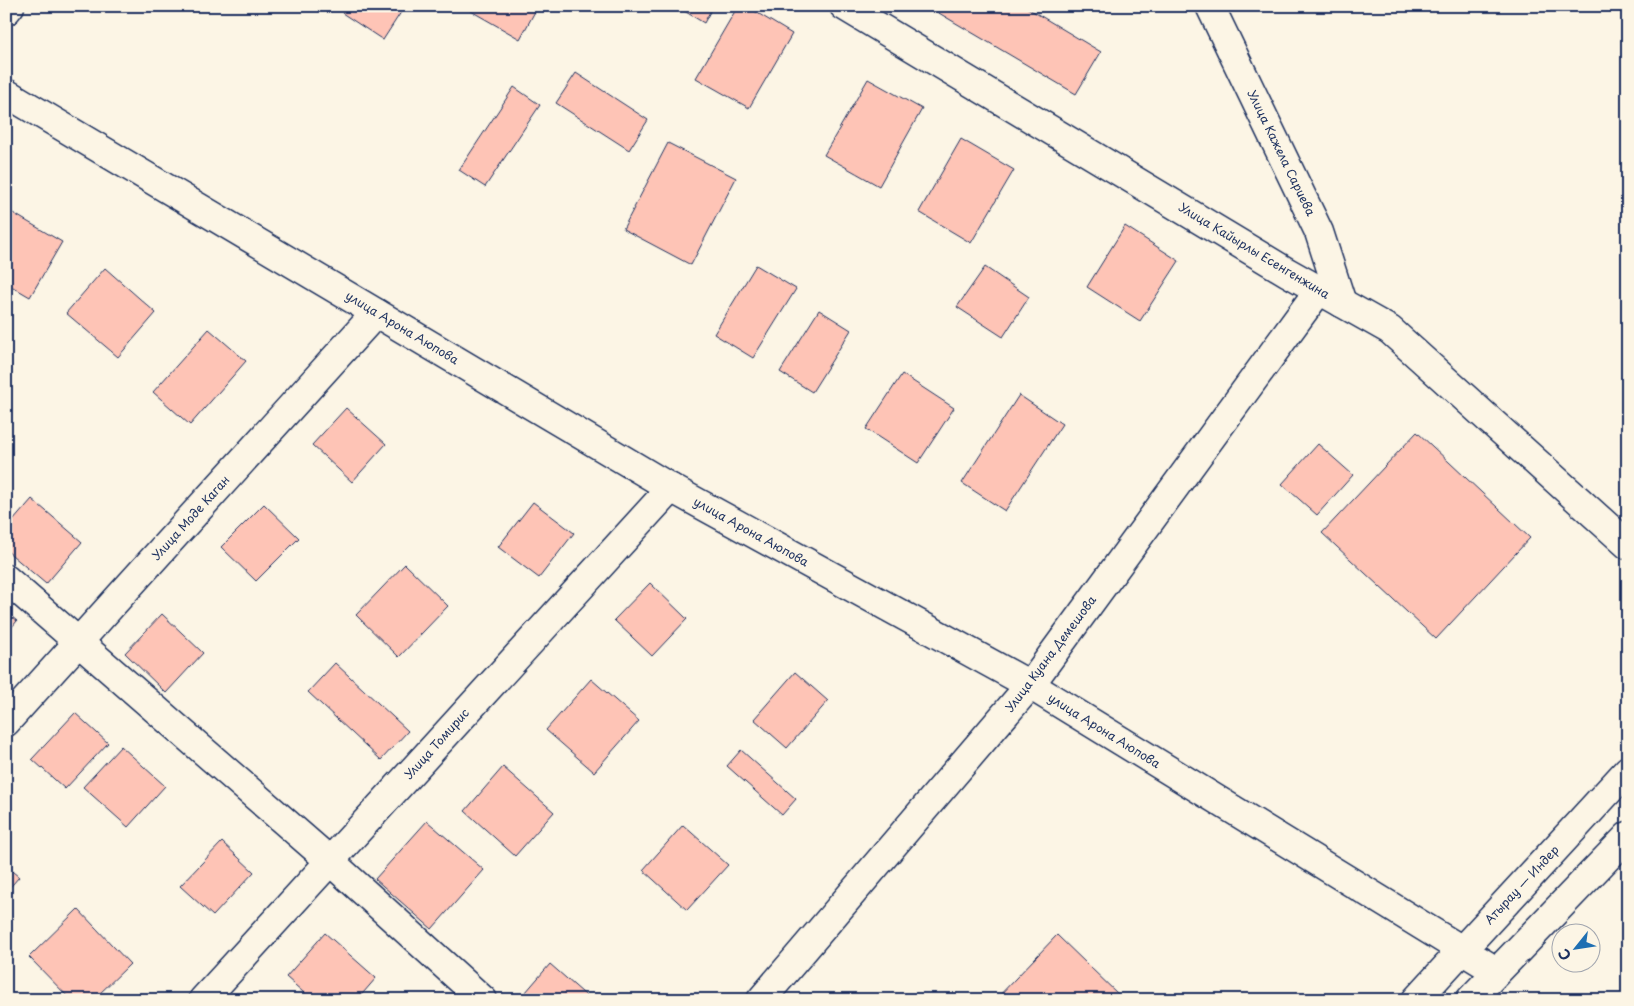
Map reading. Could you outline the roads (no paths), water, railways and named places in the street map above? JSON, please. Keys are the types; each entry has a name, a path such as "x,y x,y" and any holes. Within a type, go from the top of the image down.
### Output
{"street":[{"path":"6,12 10,6"},
{"name":"Улица Кайырлы Есенгенжина","path":"844,6 1319,290 1390,330 1628,545"},
{"name":"Улица Кажела Сариева","path":"1210,6 1319,232 1342,303"},
{"name":"улица Арона Аюпова","path":"6,93 671,488 1030,685 1496,971"},
{"name":"Улица Куана Демешова","path":"765,998 1030,685 1319,290"},
{"name":"Улица Моде Каган","path":"6,722 376,313"},
{"name":"Улица Томирис","path":"203,1000 671,488"},
{"path":"6,578 330,861 483,1000"},
{"name":"Атырау — Индер","path":"1416,1000 1628,770"},
{"path":"1470,1000 1628,836"}]}
